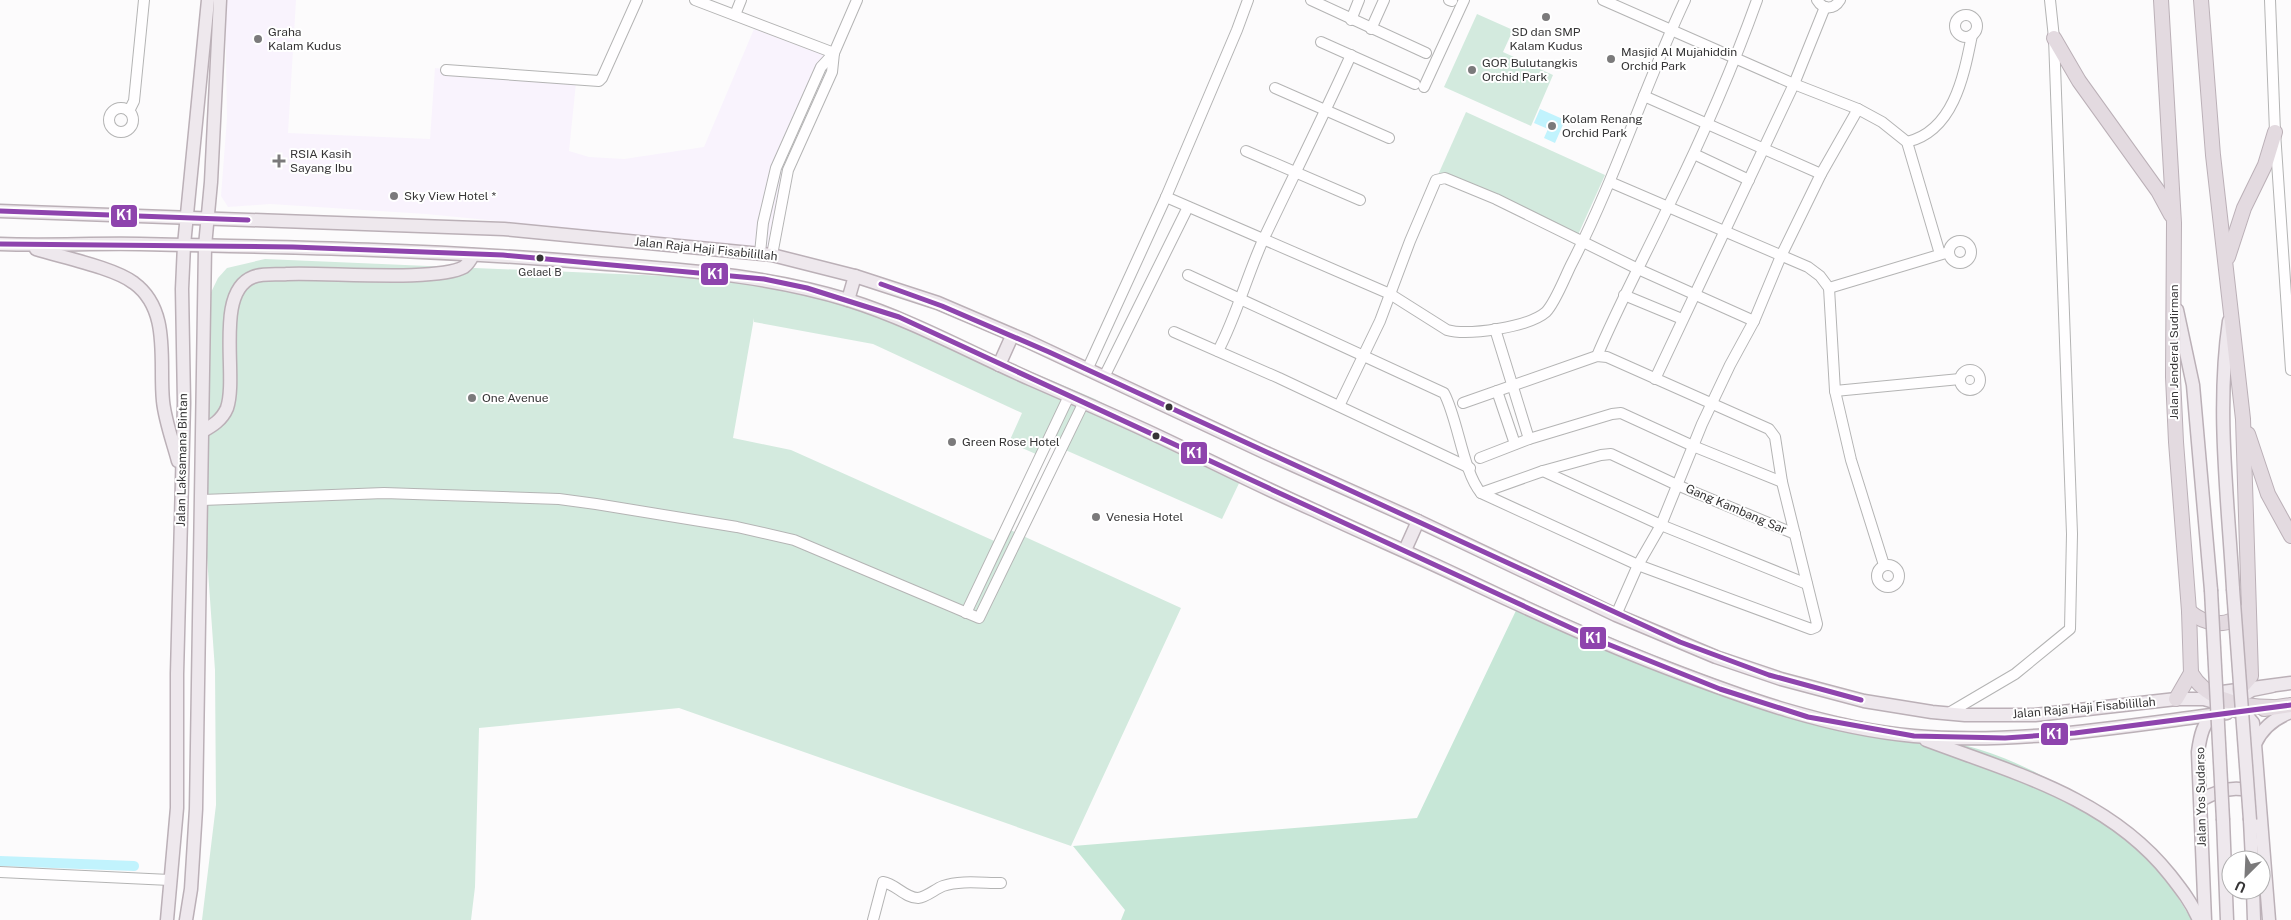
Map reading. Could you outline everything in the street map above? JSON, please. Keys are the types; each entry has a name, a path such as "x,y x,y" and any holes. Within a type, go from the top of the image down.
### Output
{"highway":[{"name":"Jalan Jenderal Sudirman","path":"2162,0 2174,223 2173,377 2189,611 2191,673"},
{"path":"2201,0 2213,155 2243,419 2251,676 2239,690"},
{"path":"2054,38 2079,81 2158,190 2174,223"},
{"path":"2226,264 2244,208 2264,165 2275,132"},
{"path":"2243,419 2268,494 2291,536"},
{"path":"2189,611 2208,622 2225,623 2239,616 2248,605"},
{"path":"2176,699 2191,673 2200,686 2226,703 2273,708 2291,705"}],"main road":[{"name":"Jalan Laksamana Bintan","path":"166,920 177,808 177,674 184,403 182,289 189,183 208,0"},
{"name":"Jalan Laksamana Bintan","path":"186,920 191,889 196,809 196,670 202,500 205,246 220,0"},
{"name":"Jalan Raja Haji Fisabilillah","path":"0,211 504,229 766,254 855,276 938,304 1104,377 1418,521 1616,615 1716,657 1807,687 1864,701 1947,714 1999,716 2035,715 2176,699 2226,703"},
{"name":"Jalan Raja Haji Fisabilillah","path":"0,244 293,247 523,257 764,279 807,288 899,317 1307,508 1405,550 1595,639 1720,689 1808,717 1914,736 1975,738 2039,736 2197,718 2212,715 2226,703"},
{"path":"24,245 116,273 134,282 146,294 155,308 161,337 163,403 182,476"},
{"path":"203,431 216,424 226,409 232,307 239,286 246,281 259,276 307,273 442,273 466,266 473,255"},
{"path":"848,300 855,276"},
{"path":"2174,298 2194,391 2211,590 2227,920"},
{"path":"2231,311 2224,360 2224,427 2233,589 2252,850"},
{"path":"999,365 1012,336"},
{"path":"1405,550 1418,521"},
{"path":"2226,703 2239,690 2291,683"},
{"path":"2197,718 2252,690 2272,686"},
{"path":"2226,703 2248,716 2253,723 2269,920"},
{"path":"2255,744 2259,734 2270,724 2291,712"},
{"name":"Jalan Yos Sudarso","path":"2205,920 2198,752 2200,734 2212,715"},
{"path":"1914,736 2008,769 2077,800 2104,815 2134,837 2165,868 2187,898 2199,920"},
{"path":"2201,800 2218,792 2235,789 2246,790 2258,798"},
{"path":"177,808 196,809"},
{"path":"2253,900 2254,920"}],"street":[{"path":"129,111 134,101 144,0"},
{"path":"446,70 598,82 602,78 637,0"},
{"path":"695,0 834,53"},
{"path":"735,15 741,0"},
{"path":"766,254 763,223 776,168 821,67 834,53 857,0"},
{"path":"1088,370 1166,197 1248,0"},
{"path":"1310,0 1426,53"},
{"path":"1351,20 1359,0"},
{"path":"1371,29 1384,0"},
{"path":"1321,42 1419,86 1464,0"},
{"path":"1603,0 1622,4 1671,30 1794,84 1858,109 1882,122 1907,142 1945,253 1829,288"},
{"path":"1166,197 1390,294 1447,330 1457,332 1495,329 1530,321 1546,312 1583,242 1610,182 1671,30 1685,0"},
{"path":"1597,356 1624,296 1694,154 1736,58 1757,0"},
{"path":"1655,379 1794,84 1821,4 1833,7 1840,0"},
{"path":"1947,714 2015,674 2070,629 2072,534 2054,38 2050,0"},
{"path":"2270,0 2275,132 2291,370"},
{"path":"1907,142 1926,134 1951,106 1962,82 1972,36"},
{"path":"1218,351 1229,330 1264,238 1326,111 1350,55"},
{"path":"1275,88 1388,138"},
{"path":"1644,96 1821,174"},
{"path":"1616,615 1638,566 1661,525 1693,446 1730,365 1754,321 1781,256 1821,174 1858,109"},
{"path":"1246,151 1360,200"},
{"path":"1694,154 1749,180"},
{"path":"1339,406 1390,294 1410,240 1436,180 1440,178 1445,178 1496,199 1638,269 1754,321"},
{"path":"1610,182 1724,230 1814,271 1829,288 1835,392 1851,460 1884,565"},
{"path":"1104,377 1188,206"},
{"path":"1188,275 1444,393 1470,468 1481,492 1638,566 1813,629 1817,624 1782,482 1775,437 1772,432 1606,357 1597,356 1514,387 1463,403"},
{"path":"1624,296 1682,319"},
{"path":"1495,329 1529,439"},
{"path":"1174,332 1339,406 1470,468"},
{"path":"1835,392 1960,379"},
{"path":"1497,391 1515,444"},
{"path":"966,613 1069,396"},
{"path":"202,500 384,493 559,499 596,504 737,527 794,540 978,618 982,615 1084,402"},
{"path":"1480,458 1529,439 1621,413 1693,446 1782,482"},
{"path":"1508,424 1523,420"},
{"name":"Gang Kambang Sar","path":"1481,492 1543,471 1611,454 1795,534"},
{"path":"1543,471 1661,525 1807,584"},
{"path":"0,872 170,880"},
{"path":"873,920 883,882 913,897 920,898 942,886 956,883 1001,883"}],"shaded area":[{"path":"225,0 296,0 288,133 430,139 435,68 576,83 569,151 589,157 624,159 704,147 754,29 838,60 788,178 770,256 631,240 508,222 426,214 270,204 228,207 221,196 227,118"}],"green space":[{"path":"1477,14 1513,30 1503,52 1553,75 1531,126 1444,87"},
{"path":"1466,112 1605,175 1577,237 1438,175"},
{"path":"265,259 760,280 934,330 1095,399 1242,477 1222,519 1045,441 1038,455 1009,442 1022,413 873,344 754,322 754,318 733,438 791,450 1001,544 1008,529 1181,608 1071,846 679,708 479,728 475,887 471,920 202,920 216,805 215,670 203,500 200,315 218,278 227,268"},
{"path":"1522,598 1635,648 1750,691 1829,717 1964,745 2014,762 2037,773 2059,785 2101,814 2140,849 2162,874 2192,920 1121,920 1125,910 1073,846 1417,818"}],"water":[{"name":"Kolam Renang Orchid Park","path":"1540,109 1565,120 1555,143 1544,138 1548,129 1534,123"}],"waterway":[{"path":"0,861 134,866"}],"transit line":[{"name":"K1","path":"0,211 248,220"},
{"name":"K1","path":"0,244 293,247 503,255 764,279 807,288 899,317 1595,639 1720,689 1808,717 1914,736 2005,738 2075,733 2291,705"},
{"name":"K1","path":"881,284 942,306 1049,352 1680,642 1769,675 1861,700"}],"place":[{"name":"SD dan SMP Kalam Kudus","path":"1546,17"},
{"name":"Graha Kalam Kudus","path":"258,39"},
{"name":"Masjid Al Mujahiddin Orchid Park","path":"1611,59"},
{"name":"GOR Bulutangkis Orchid Park","path":"1472,70"},
{"name":"Kolam Renang Orchid Park","path":"1552,126"},
{"name":"RSIA Kasih Sayang Ibu","path":"279,161"},
{"name":"Sky View Hotel *","path":"394,196"},
{"name":"Gelael B","path":"540,258"},
{"name":"One Avenue","path":"472,398"},
{"name":"Green Rose Hotel","path":"952,442"},
{"name":"Venesia Hotel","path":"1096,517"}]}
